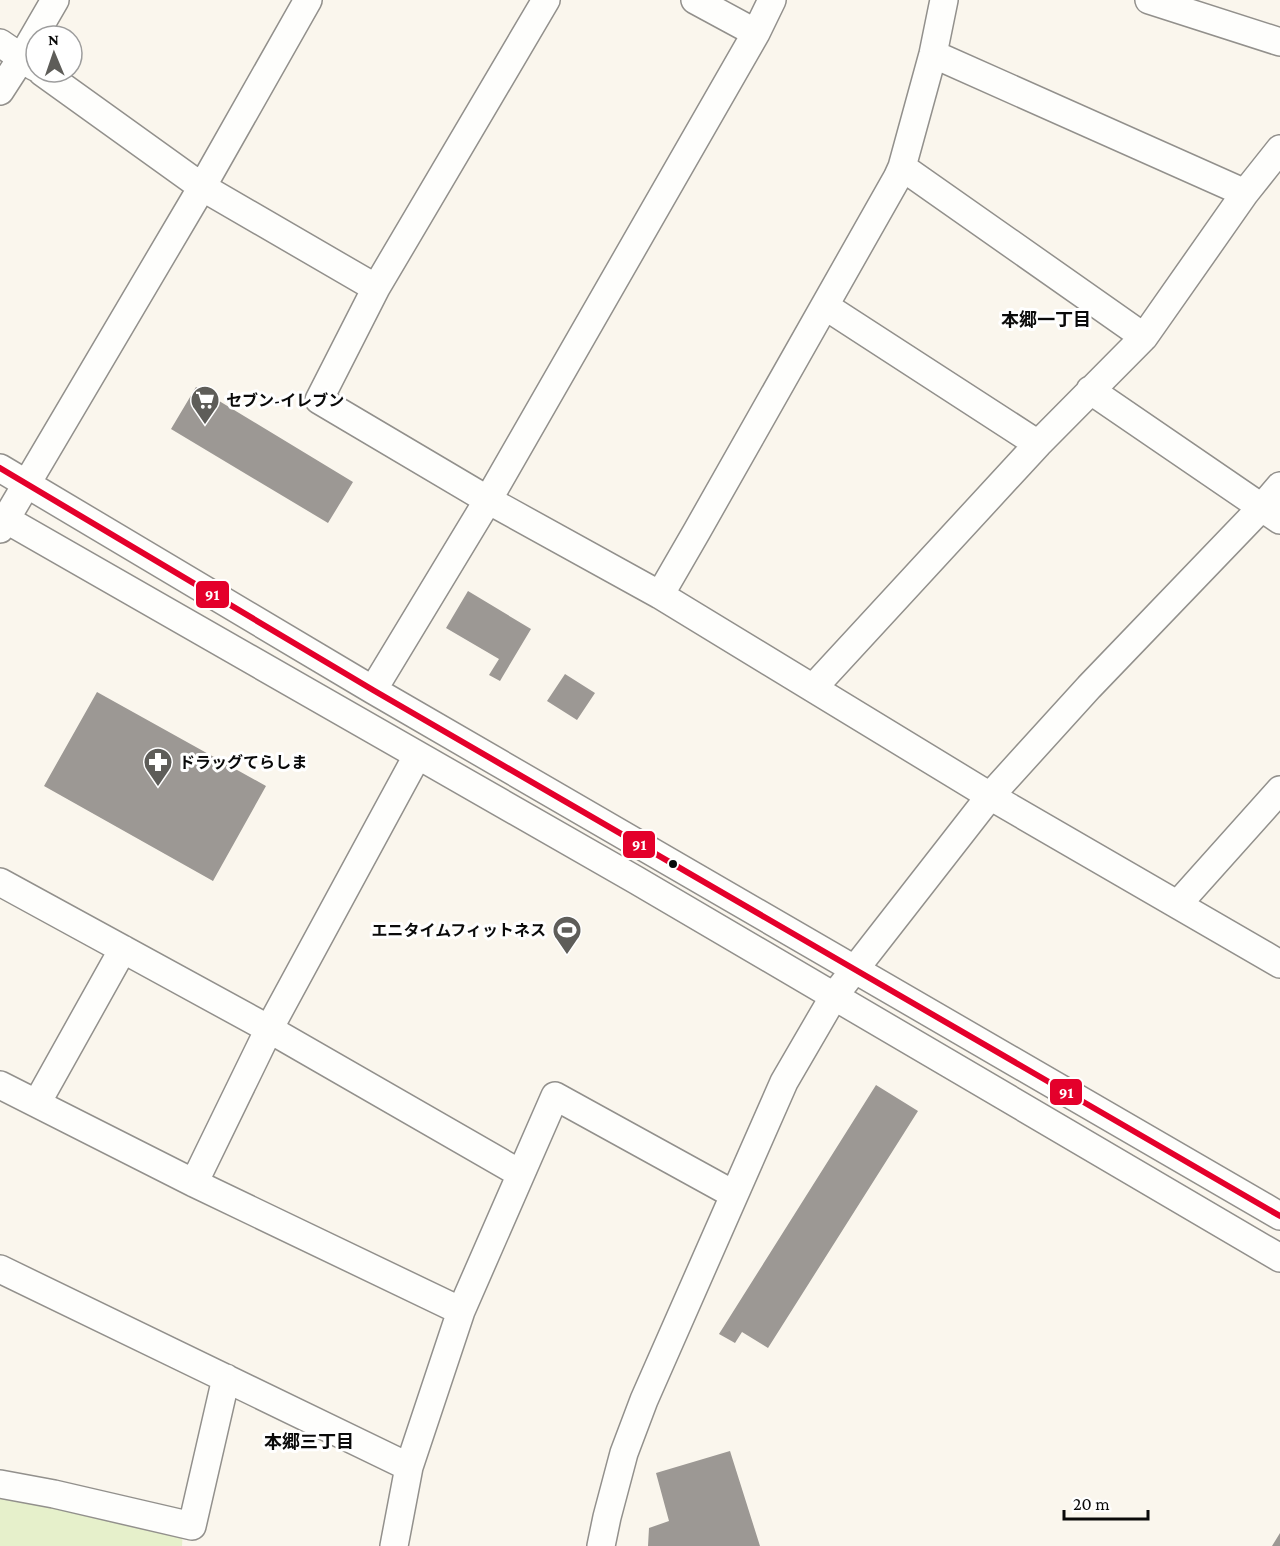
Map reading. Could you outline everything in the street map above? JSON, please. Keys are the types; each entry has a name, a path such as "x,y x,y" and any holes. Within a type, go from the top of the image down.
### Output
{"street":[{"path":"47,24 55,0"},
{"path":"308,0 202,188 27,484 2,521 636,880 1280,1258"},
{"path":"546,0 376,288 319,400 488,500 660,595 990,796 1280,964"},
{"path":"695,0 756,33"},
{"path":"373,690 488,500 756,33 772,0"},
{"path":"660,595 902,167 933,54 944,0"},
{"path":"1149,0 1280,42"},
{"path":"0,42 24,59"},
{"path":"933,54 1245,193"},
{"path":"0,90 24,73"},
{"path":"58,84 202,188 376,288"},
{"path":"813,688 1038,444 1144,337 1245,193 1280,149"},
{"path":"902,167 1144,337"},
{"path":"825,306 1038,444"},
{"path":"1090,390 1271,514"},
{"path":"0,468 373,690 1280,1216"},
{"path":"601,1546 624,1453 636,1421 733,1194 784,1082 834,996 990,796 1089,687 1271,514 1280,486"},
{"path":"194,1183 269,1029 417,756"},
{"path":"1178,904 1280,790"},
{"path":"0,882 269,1029 521,1174"},
{"path":"37,1103 123,949"},
{"path":"0,1085 194,1183 461,1311"},
{"path":"394,1546 409,1467 461,1311 555,1096 733,1194"},
{"path":"0,1269 409,1467"},
{"path":"0,1484 54,1494 191,1536 226,1378"}],"green space":[{"path":"0,1489 183,1531 182,1546 0,1546"}],"building":[{"path":"196,387 353,482 328,523 171,429"},
{"path":"468,591 531,629 500,681 489,675 499,659 446,628"},
{"path":"565,674 595,693 577,720 547,701"},
{"path":"97,692 266,786 213,881 44,786"},
{"path":"876,1085 918,1111 768,1348 742,1332 735,1343 719,1334"},
{"path":"730,1451 760,1546 648,1546 649,1528 669,1521 656,1473"},
{"path":"1280,1533 1280,1546 1272,1546"}],"transit line":[{"name":"91","path":"0,468 373,690 1280,1216"}],"place":[{"name":"セブン-イレブン","path":"205,426"},
{"name":"ドラッグてらしま","path":"158,788"},
{"name":"エニタイムフィットネス","path":"567,956"}],"district":[{"name":"本郷一丁目","path":"1046,320"},
{"name":"本郷三丁目","path":"309,1442"}]}
